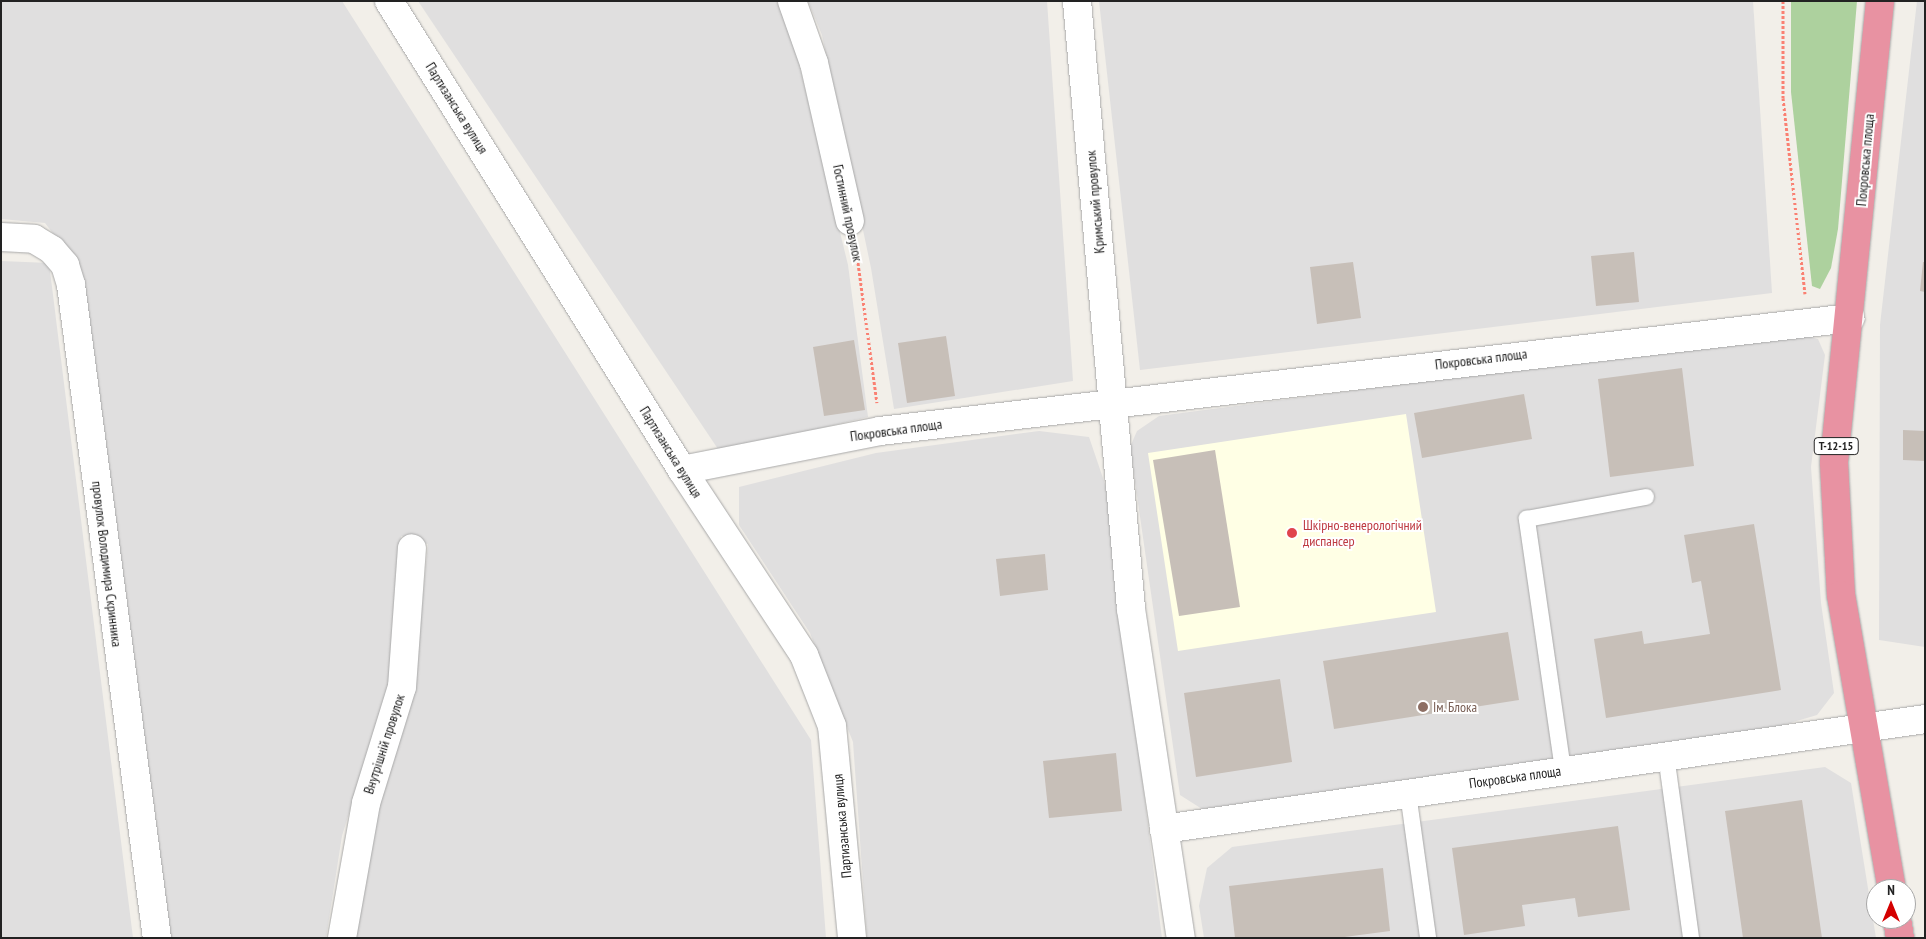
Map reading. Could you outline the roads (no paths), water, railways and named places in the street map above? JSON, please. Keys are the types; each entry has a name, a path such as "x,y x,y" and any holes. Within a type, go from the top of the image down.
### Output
{"highway":[{"name":"Покровська площа","path":"1880,1 1850,318 1834,463 1841,594 1866,725 1890,879"}],"street":[{"name":"Партизанська вулиця","path":"389,1 682,470 804,655 832,726 852,938"},
{"name":"Гостинний провулок","path":"792,1 814,63 850,221"},
{"name":"Кримський провулок","path":"1077,1 1113,402"},
{"name":"провулок Володимира Скринника","path":"1,237 34,239 52,250 65,265 71,285 156,938"},
{"name":"Покровська площа","path":"682,470 880,431 1113,402 1850,318"},
{"path":"1113,402 1131,609 1180,938"},
{"name":"Внутрішній провулок","path":"342,938 366,803 402,687 412,548"},
{"name":"Покровська площа","path":"1164,829 1866,725 1925,719"}],"lane":[{"path":"1562,770 1527,519 1646,498"},
{"path":"1666,755 1691,938"},
{"path":"1408,793 1428,938"}],"place":[{"name":"Шкірно-венерологічний диспансер","path":"1292,533"},
{"name":"Ім. Блока","path":"1423,707"}]}
